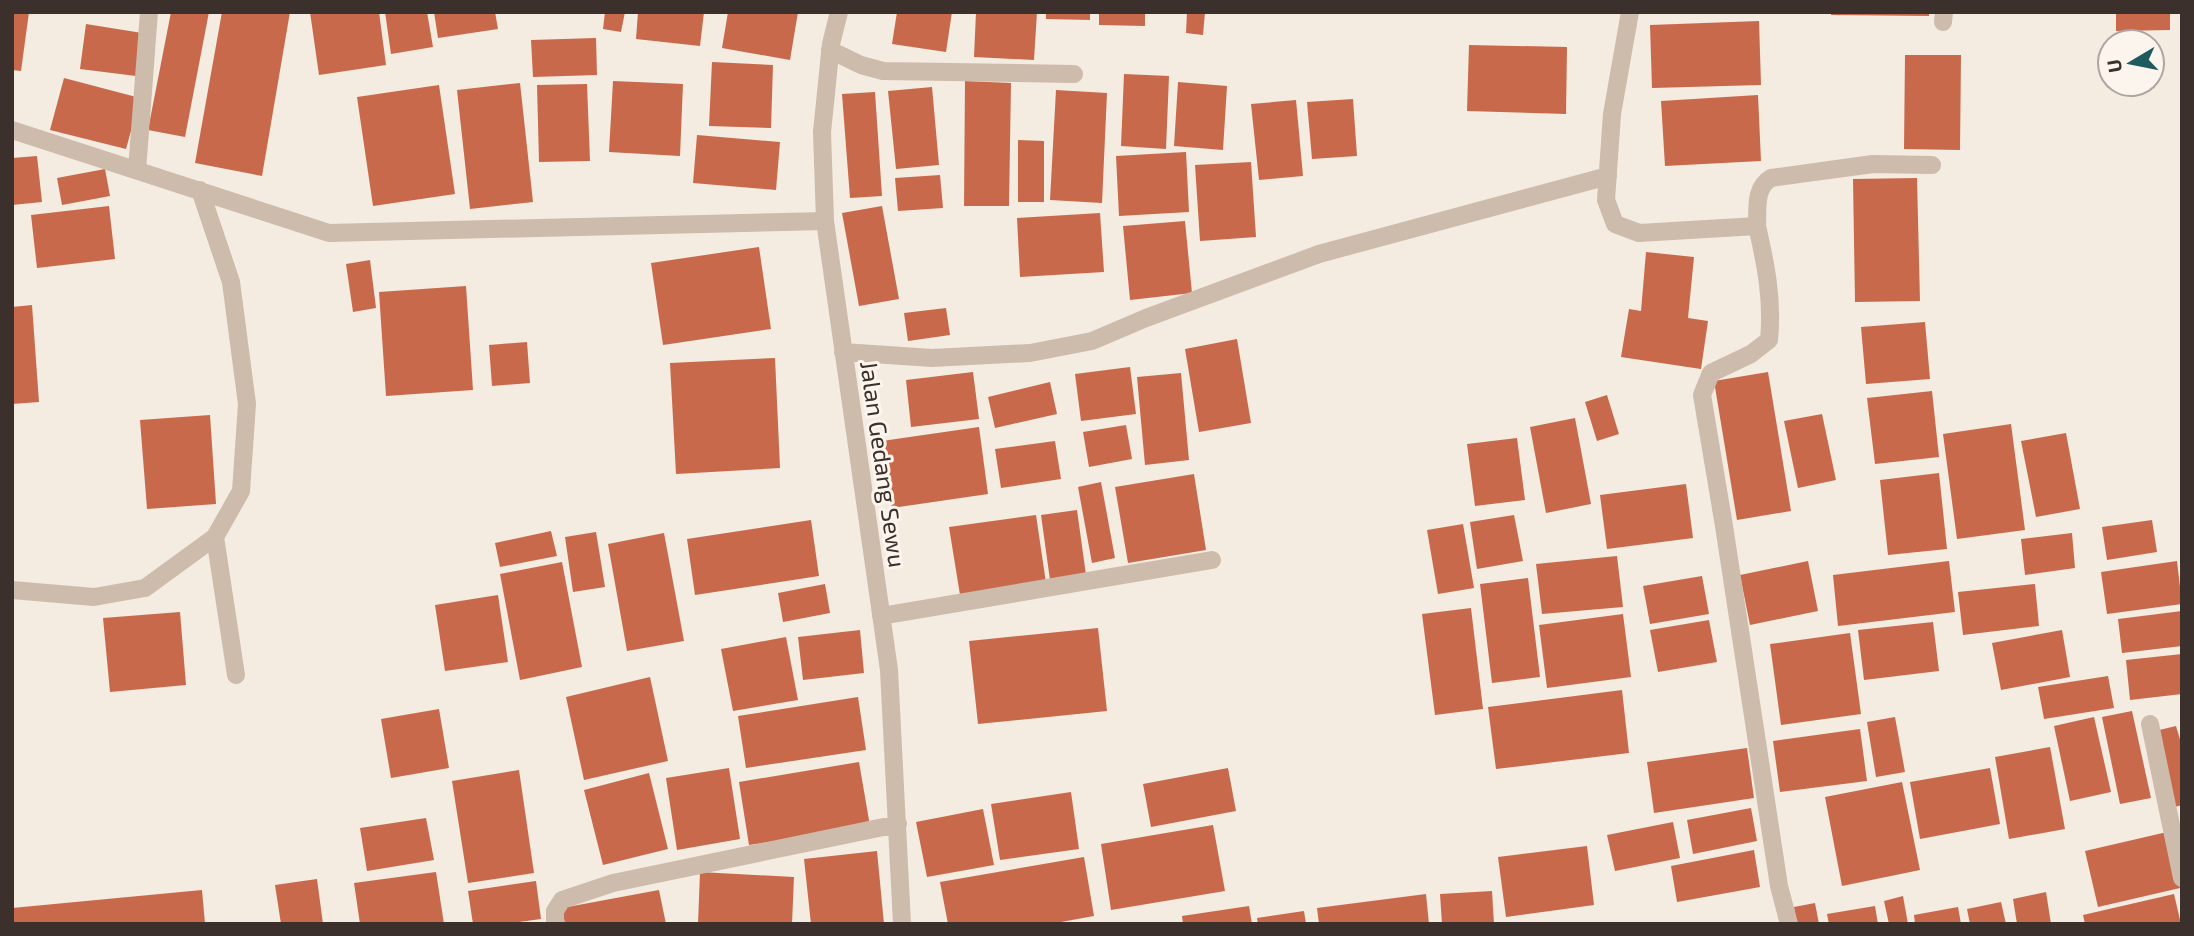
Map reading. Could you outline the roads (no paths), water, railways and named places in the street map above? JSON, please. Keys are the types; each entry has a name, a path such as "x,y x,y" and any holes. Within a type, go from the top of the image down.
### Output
{"street":[{"path":"137,170 149,12"},
{"name":"Jalan Gedang Sewu","path":"839,12 830,50 822,132 825,221 889,670 902,924"},
{"path":"1630,12 1612,114 1606,200 1615,224 1639,233 1757,226"},
{"path":"830,50 861,65 883,71 1074,74"},
{"path":"12,130 329,233 825,221"},
{"path":"1789,924 1779,886 1702,395 1712,373 1751,354 1769,341 1772,310 1757,226 1760,190 1765,181 1873,164 1932,164"},
{"path":"844,352 944,357 1030,353 1092,341 1319,254 1608,176"},
{"path":"12,590 94,597 145,588 215,537 242,491 247,404 231,282 200,190"},
{"path":"215,537 236,675"},
{"path":"881,616 1212,560"},
{"path":"2150,724 2182,878"},
{"path":"555,924 555,911 562,900 613,883 898,824"}]}
